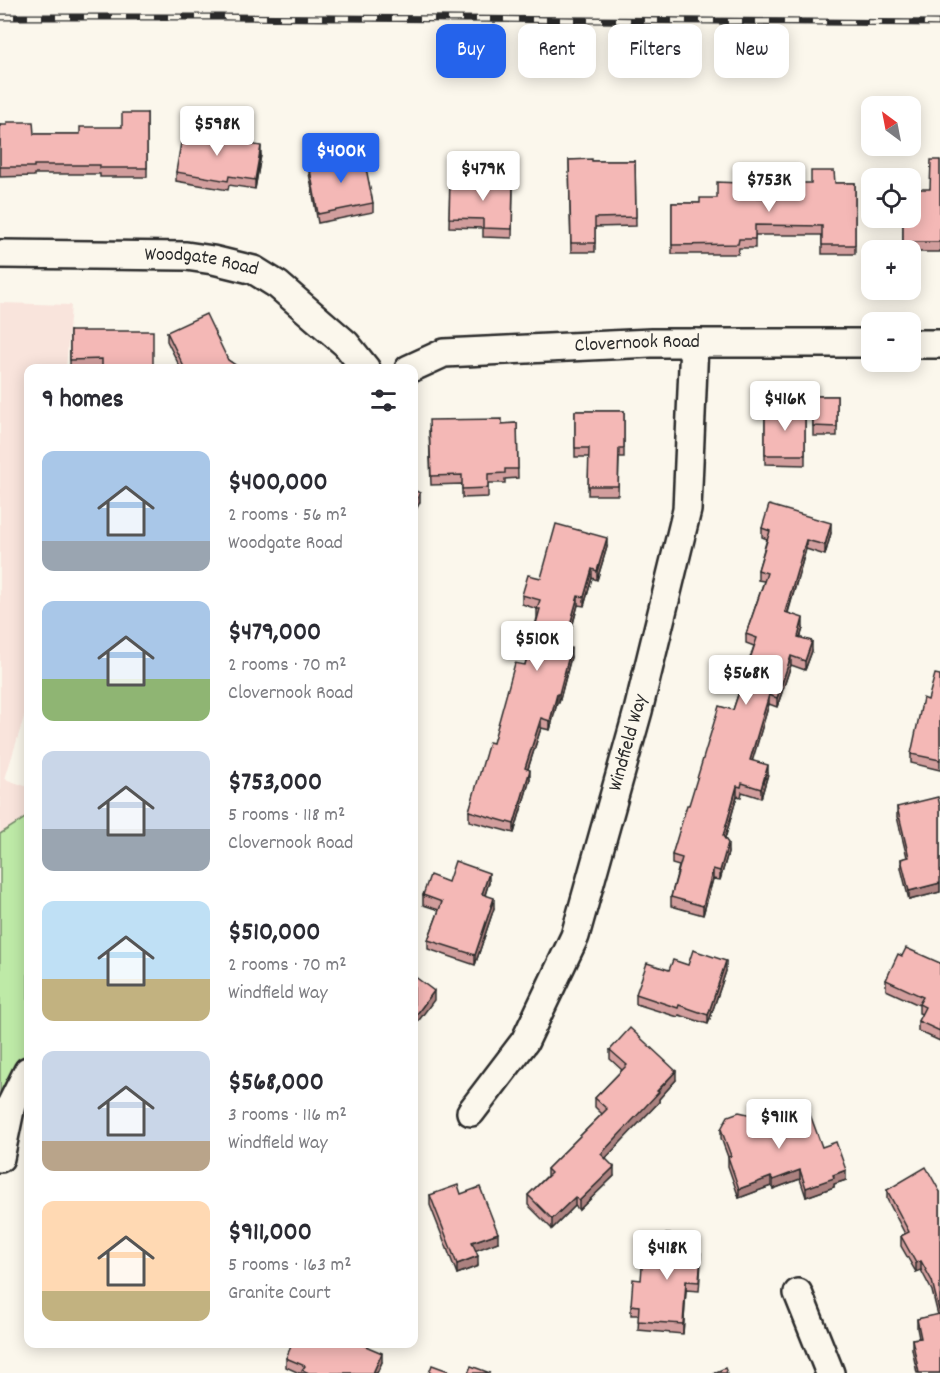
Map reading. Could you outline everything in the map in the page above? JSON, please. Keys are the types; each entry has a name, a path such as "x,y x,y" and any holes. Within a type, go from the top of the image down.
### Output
{"street":[{"name":"Woodgate Road","path":"0,254 186,256 254,270 279,285 344,342 362,364"},
{"name":"Clovernook Road","path":"418,365 444,353 651,342 861,344"},
{"name":"Windfield Way","path":"471,1112 525,1041 575,936 638,711 687,510 694,343"},
{"path":"921,344 940,344"},
{"path":"0,1158 11,1105 24,1079"},
{"path":"798,1293 830,1373"}],"shaded area":[{"path":"0,303 71,305 66,364 24,364 24,717 5,779 24,786 24,819 0,834"}],"green space":[{"path":"24,819 24,1083 0,1158 0,834"}],"building":[{"path":"122,113 147,113 147,168 100,168 100,165 0,167 0,125 7,125 7,122 33,122 34,134 80,134 80,127 122,127"},
{"path":"183,131 261,146 255,180 229,176 228,181 176,172"},
{"path":"363,153 373,203 318,214 309,164"},
{"path":"592,159 592,161 635,161 636,217 595,218 595,243 571,243 569,160"},
{"path":"931,160 940,160 940,242 903,240 903,228 921,228 921,189 930,189"},
{"path":"811,171 834,171 835,183 855,183 855,245 822,245 822,226 755,225 755,239 739,239 738,244 672,245 672,203 700,203 700,198 717,198 717,182 739,183 739,198 787,197 787,183 811,183"},
{"path":"450,180 513,182 512,229 483,228 483,219 449,218"},
{"path":"206,314 228,360 234,364 183,364 167,332"},
{"path":"70,331 153,331 153,364 102,364 102,359 70,360"},
{"path":"813,396 837,396 837,427 813,426"},
{"path":"765,409 805,409 805,455 765,455"},
{"path":"575,411 624,411 624,448 619,448 618,486 588,486 589,448 575,448"},
{"path":"502,419 502,424 517,423 518,469 505,469 505,473 488,474 488,488 462,489 462,475 431,476 429,420"},
{"path":"769,505 831,523 825,545 806,540 785,612 803,618 798,637 812,641 805,661 791,656 777,698 769,695 750,760 768,765 761,789 742,783 741,787 737,786 723,836 728,843 720,871 713,869 703,906 671,897 682,858 672,855 719,706 733,710 757,638 746,634 767,573 758,570 770,531 762,528"},
{"path":"556,524 607,538 597,571 592,569 584,597 578,596 564,646 571,648 559,694 557,694 550,721 541,718 525,768 530,770 514,824 469,811 489,742 493,743 515,663 525,665 540,609 537,609 540,600 522,595 528,575 541,578"},
{"path":"935,674 940,675 940,760 911,754 923,698 928,700"},
{"path":"938,797 940,883 909,891 901,859 909,857 897,807"},
{"path":"455,861 489,873 482,894 494,898 475,955 428,940 442,902 423,895 430,875 448,882"},
{"path":"906,948 940,963 940,1031 918,1021 925,1007 919,1004 923,997 886,980 898,954 902,956"},
{"path":"693,950 726,961 708,1015 636,994 647,963 669,970 673,960 688,965"},
{"path":"418,979 434,991 418,1013"},
{"path":"630,1028 676,1071 601,1154 614,1167 579,1201 575,1197 552,1219 528,1195 551,1173 547,1169 607,1109 595,1098 627,1065 610,1050"},
{"path":"808,1109 822,1147 836,1142 846,1170 833,1175 834,1178 806,1188 800,1170 773,1180 771,1177 739,1189 728,1157 731,1156 721,1129 728,1116 739,1112 752,1115 756,1127"},
{"path":"926,1167 940,1192 940,1314 932,1281 921,1261 916,1263 901,1236 909,1232 887,1190"},
{"path":"458,1185 461,1194 480,1187 498,1233 472,1242 478,1256 457,1264 430,1195"},
{"path":"666,1234 698,1236 697,1253 701,1253 699,1282 686,1281 683,1324 638,1321 639,1306 631,1305 633,1279 641,1280 643,1254 664,1255"},
{"path":"940,1314 940,1373 919,1373 912,1339 921,1338 917,1319"},
{"path":"290,1348 370,1348 382,1353 373,1373 309,1373 302,1370 305,1366 286,1358"},
{"path":"432,1365 454,1373 429,1373"},
{"path":"471,1366 490,1373 468,1373"},
{"path":"725,1368 727,1373 714,1373"}],"railway":[{"path":"0,17 940,23"}]}
